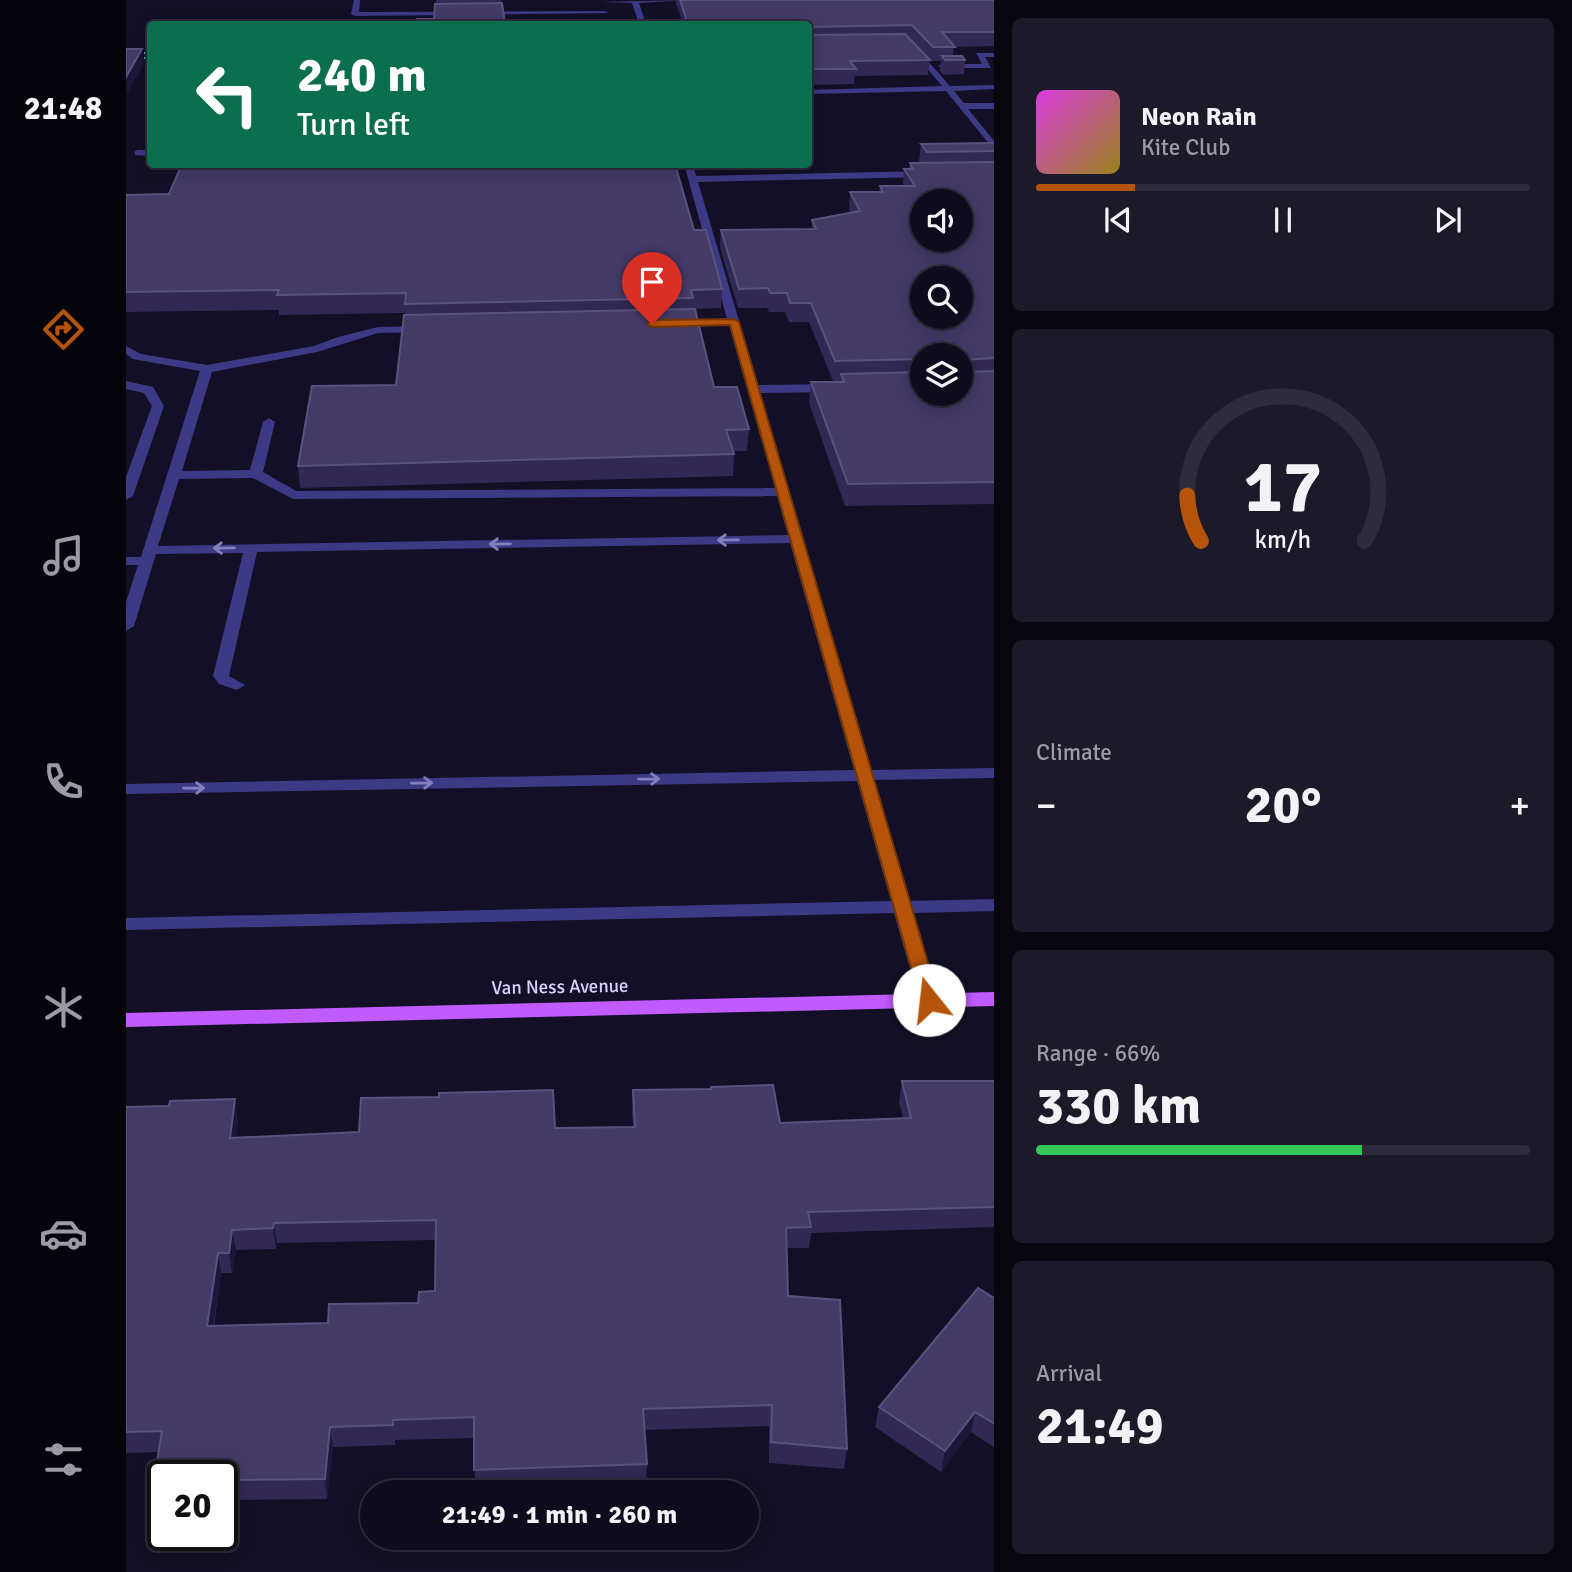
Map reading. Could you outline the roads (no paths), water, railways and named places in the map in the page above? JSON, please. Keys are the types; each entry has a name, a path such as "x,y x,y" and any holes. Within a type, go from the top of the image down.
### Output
{"main road":[{"name":"Van Ness Avenue","path":"126,1020 994,999"}],"lane":[{"path":"357,0 355,14 553,13 606,19 603,1 683,0"},
{"path":"635,2 642,21"},
{"path":"553,13 554,21"},
{"path":"907,44 947,88 994,147"},
{"path":"928,66 988,66 979,55 994,55"},
{"path":"812,92 994,87"},
{"path":"960,106 994,106"},
{"path":"138,153 147,153"},
{"path":"689,168 929,1000"},
{"path":"692,178 940,174"},
{"path":"665,323 734,322"},
{"path":"126,349 137,357 207,369 317,349 342,339 378,330 433,329"},
{"path":"126,626 207,369"},
{"path":"126,385 149,390 158,406 126,496"},
{"path":"753,389 844,388"},
{"path":"256,474 269,422"},
{"path":"173,475 256,474 293,495 783,492"},
{"path":"126,561 148,555 251,548 796,539"},
{"path":"237,685 220,676 251,548"},
{"path":"126,789 994,773"},
{"path":"126,924 994,905"}]}
